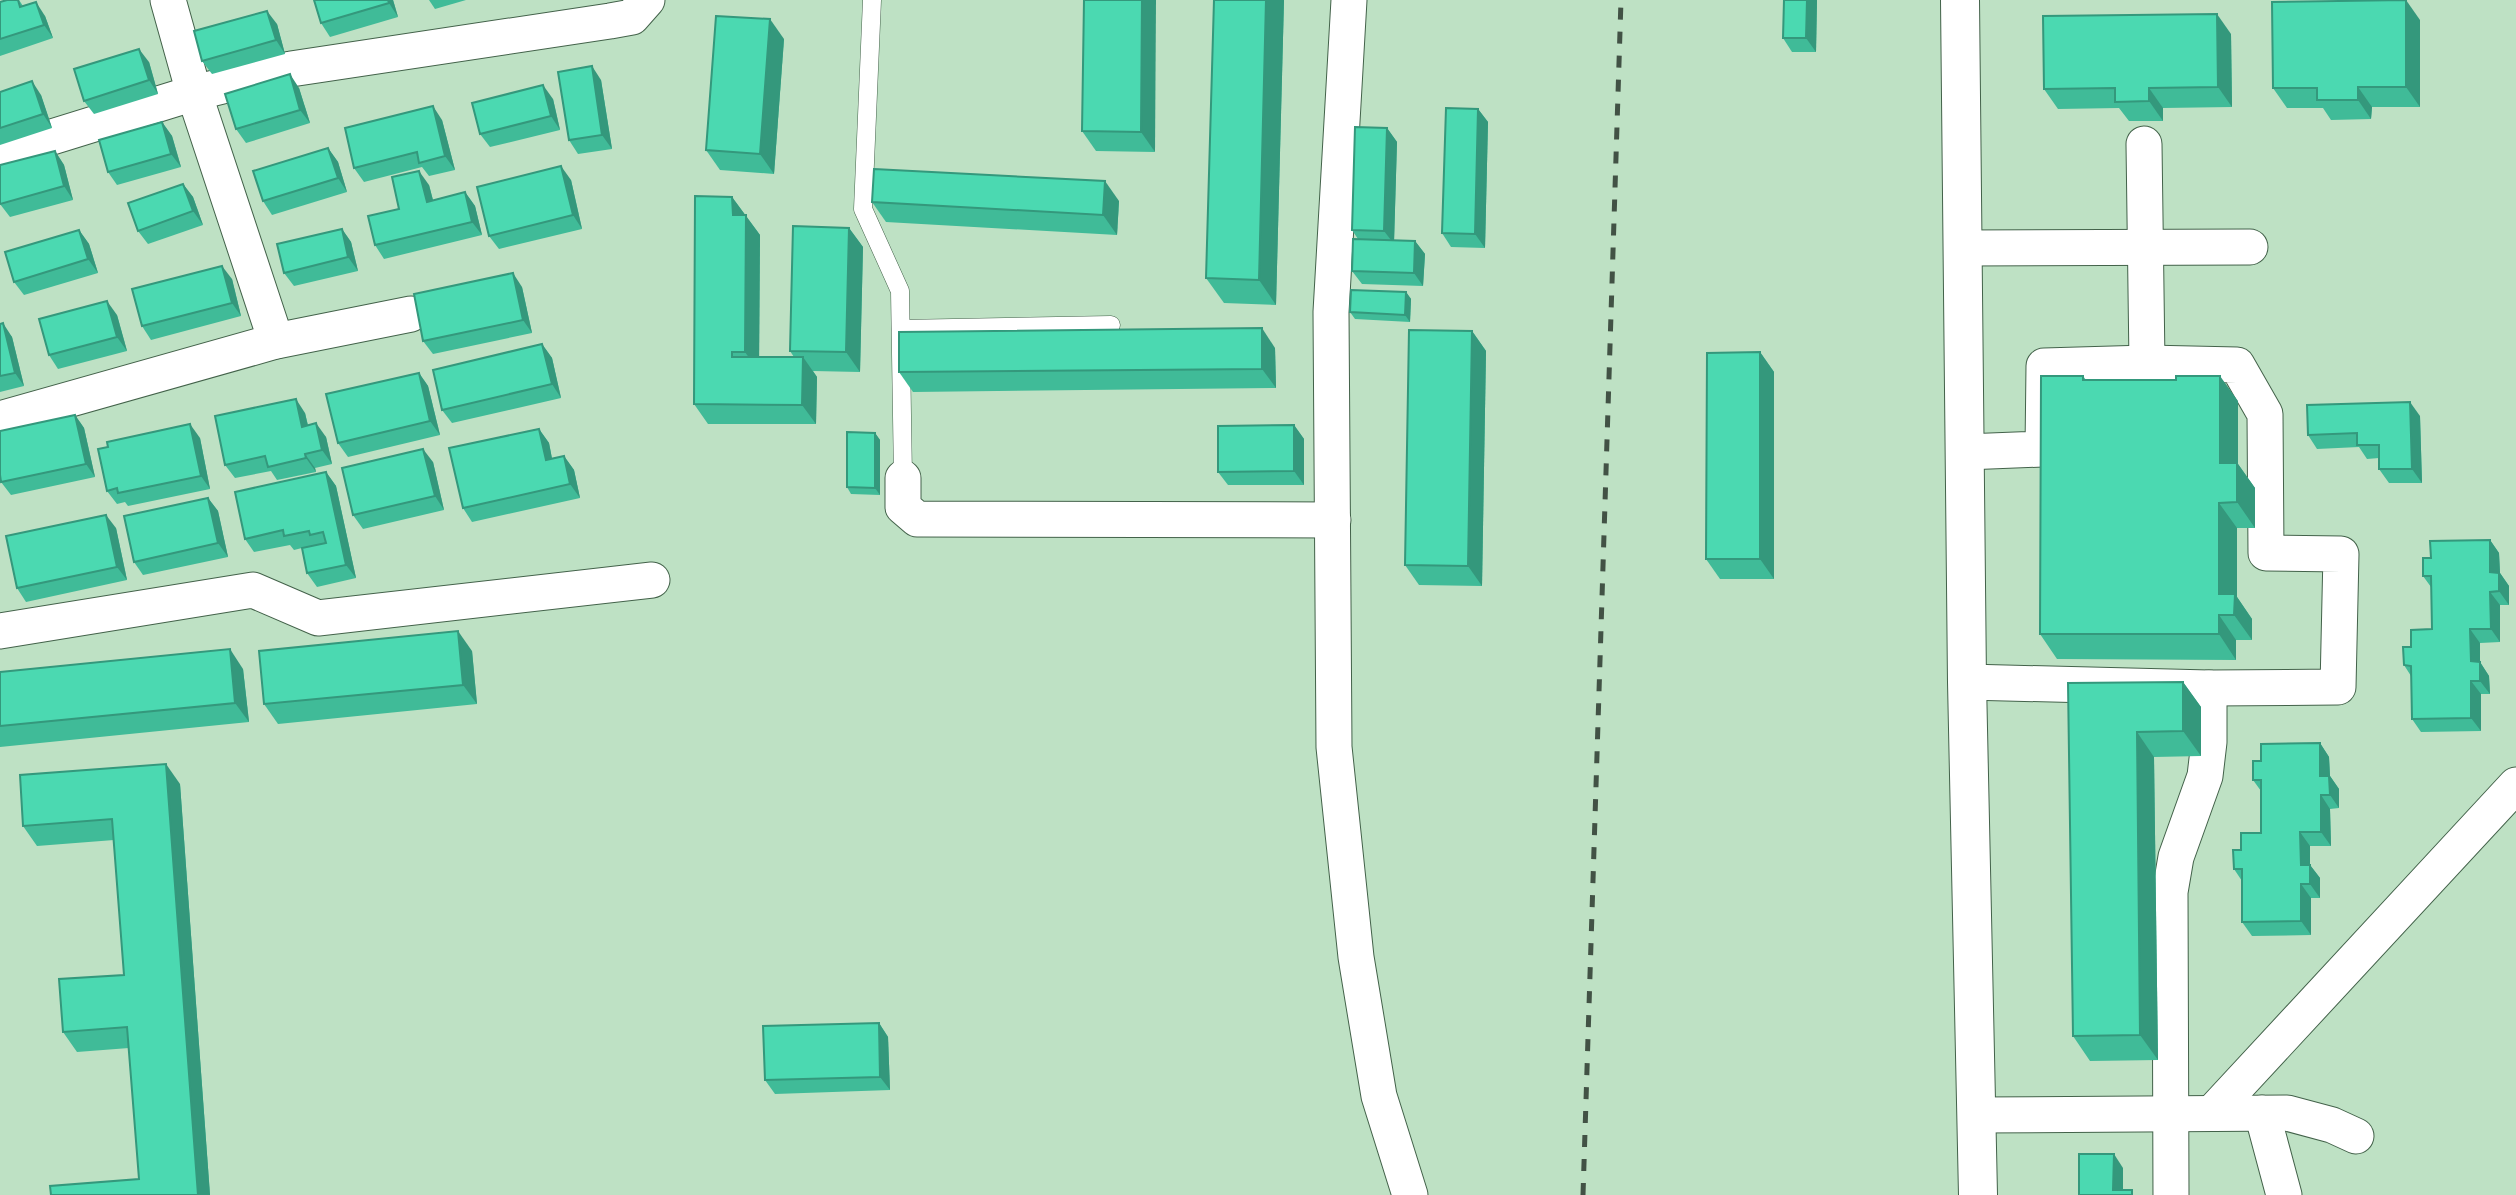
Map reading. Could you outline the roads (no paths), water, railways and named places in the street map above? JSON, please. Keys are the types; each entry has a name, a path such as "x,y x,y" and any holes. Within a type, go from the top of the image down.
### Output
{"main road":[{"path":"1960,0 1967,682 1978,1195"}],"street":[{"path":"168,0 194,93 276,341"},
{"path":"0,153 194,93 291,69 530,35 632,17 647,0"},
{"path":"1349,0 1331,312 1334,747 1356,957 1379,1096 1410,1195"},
{"path":"2144,144 2147,363"},
{"path":"1963,248 2250,247"},
{"path":"0,419 276,341 411,314"},
{"path":"1965,452 2043,449 2045,366 2147,363 2237,365 2265,414 2266,553 2341,554 2338,687 2209,688 1967,682"},
{"path":"903,478 903,507 918,519 1333,520"},
{"path":"0,631 253,590 318,618 652,580"},
{"path":"2171,1195 2171,892 2176,857 2205,776 2209,742 2209,688"},
{"path":"2212,1113 2516,785"},
{"path":"2262,1113 2284,1195"},
{"path":"1976,1115 2287,1113 2332,1125 2356,1136"}],"lane":[{"path":"872,0 863,209 900,291 903,478"},
{"path":"901,328 1111,325"}],"railway":[{"path":"1583,1195 1621,0"}]}
